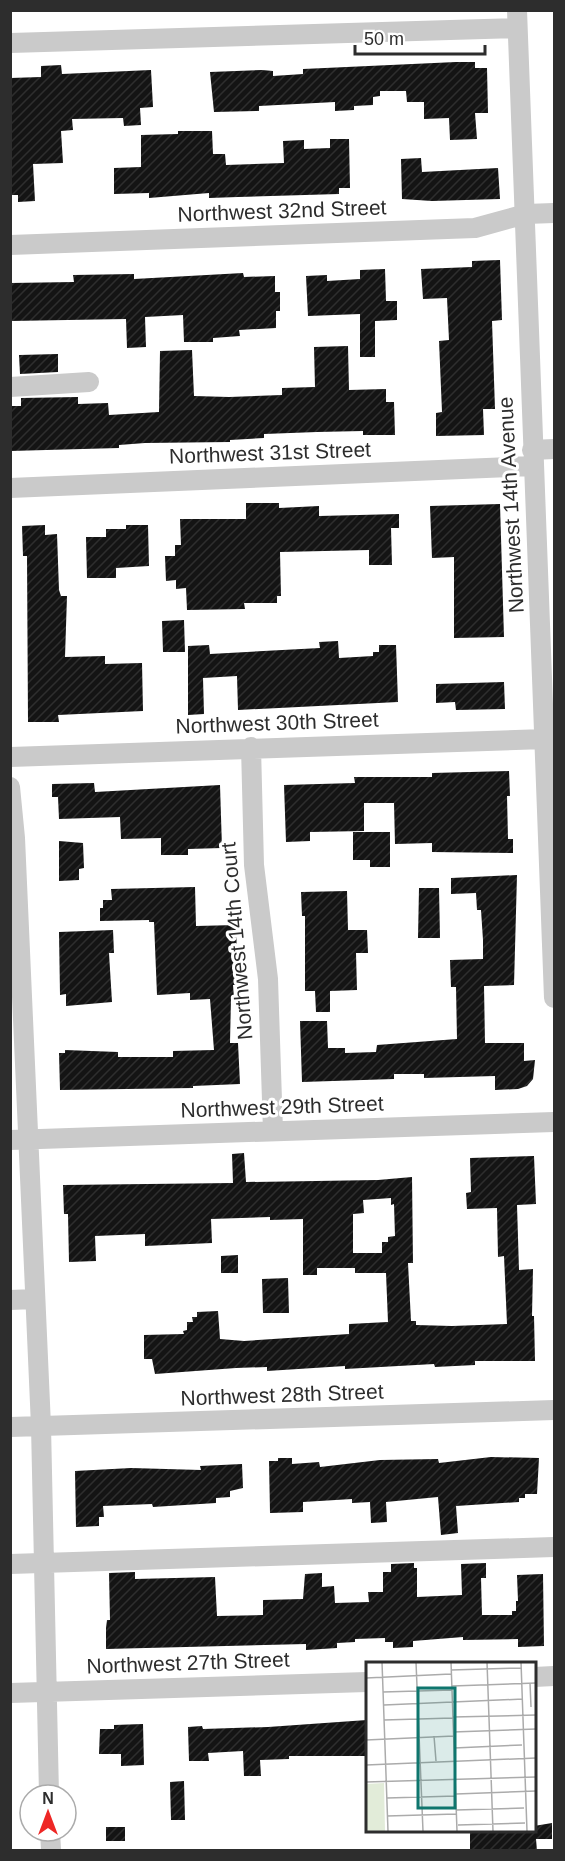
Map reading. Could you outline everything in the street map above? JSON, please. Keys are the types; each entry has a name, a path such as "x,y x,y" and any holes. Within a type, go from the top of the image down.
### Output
{"street":[{"path":"10,43 517,19"},
{"name":"Northwest 14th Avenue","path":"517,19 532,458 549,689 545,739 555,998"},
{"name":"Northwest 32nd Street","path":"10,245 475,228 525,214 555,213"},
{"path":"10,387 89,382"},
{"name":"Northwest 31st Street","path":"10,488 532,458 555,449"},
{"name":"Northwest 30th Street","path":"10,757 251,747 545,739"},
{"name":"Northwest 14th Court","path":"251,747 254,865 268,979 273,1131"},
{"path":"10,787 15,827 18,1139 34,1299 41,1426 49,1783"},
{"name":"Northwest 29th Street","path":"18,1139 555,1122"},
{"path":"10,1300 34,1299"},
{"name":"Northwest 28th Street","path":"10,1427 555,1410"},
{"path":"10,1564 555,1547"},
{"path":"535,1677 555,1676"},
{"name":"Northwest 27th Street","path":"10,1693 366,1682"}],"building":[{"path":"475,62 475,68 487,68 488,113 475,113 477,139 450,140 449,118 424,119 424,102 407,102 406,91 380,91 380,96 373,97 373,105 354,106 354,110 335,111 335,102 259,106 259,111 214,112 210,72 262,70 273,71 273,76 303,74 303,69"},
{"path":"61,65 62,74 151,70 153,107 140,108 141,125 124,126 123,118 72,119 73,130 61,131 63,163 33,164 35,201 18,202 18,195 10,195 10,78 41,77 41,66"},
{"path":"178,131 212,131 213,154 225,154 226,165 284,163 283,141 304,140 304,149 330,148 330,139 349,139 350,188 339,188 339,194 209,198 209,193 149,198 149,193 114,194 114,168 141,167 141,135 178,134"},
{"path":"421,158 422,172 498,168 500,199 432,201 402,199 401,159"},
{"path":"500,260 502,320 492,321 495,409 483,409 484,435 436,436 436,413 442,412 439,341 449,340 447,298 423,299 421,269 472,267 472,261"},
{"path":"385,269 386,301 397,301 397,320 375,321 375,357 360,357 360,314 308,316 306,276 327,275 327,281 360,279 360,270"},
{"path":"243,273 244,277 275,276 275,292 280,292 280,311 276,311 276,328 239,330 240,336 213,338 213,342 184,342 183,315 145,317 146,347 127,348 126,319 10,321 10,283 74,282 73,275 134,274 134,279"},
{"path":"348,346 349,390 386,389 386,402 394,402 395,435 363,435 363,431 264,434 264,438 230,440 230,442 145,443 119,445 119,448 10,451 10,406 21,406 21,398 78,397 78,404 108,403 109,415 159,412 160,351 192,350 194,396 229,397 282,395 282,388 315,387 314,347"},
{"path":"58,354 58,372 20,374 19,355"},
{"path":"246,503 279,503 279,508 319,506 319,516 399,514 399,528 391,528 392,565 369,565 369,550 280,552 281,596 277,596 277,603 244,603 245,609 187,610 186,588 176,589 176,580 166,581 165,556 175,556 175,545 181,545 180,519 246,519"},
{"path":"500,504 504,637 454,638 454,557 432,558 430,506"},
{"path":"45,525 45,535 57,534 59,590 61,596 67,596 65,657 105,656 105,664 142,663 143,711 58,715 59,722 28,722 27,556 23,556 22,526"},
{"path":"126,525 148,525 149,566 116,568 116,578 87,578 86,537 106,537 106,529 126,529"},
{"path":"184,620 185,652 163,652 162,621"},
{"path":"338,641 339,658 373,656 373,652 379,652 379,645 396,645 398,702 238,710 237,676 203,678 204,714 188,715 188,646 209,645 210,654 320,648 319,642"},
{"path":"504,682 505,709 456,710 455,702 436,703 436,684"},
{"path":"509,771 508,839 513,839 513,853 432,852 432,843 395,844 394,803 364,803 364,831 310,832 310,841 286,842 284,785 355,783 354,777 432,777 432,773"},
{"path":"94,783 95,792 220,785 222,848 188,849 188,855 161,855 161,838 121,839 120,817 59,819 58,797 52,797 52,784"},
{"path":"353,832 390,832 390,867 370,867 370,860 353,860"},
{"path":"59,841 83,843 84,868 79,869 79,880 59,881"},
{"path":"517,875 514,985 484,986 485,1043 524,1043 524,1061 535,1060 533,1079 527,1086 518,1089 495,1090 495,1076 424,1078 424,1074 394,1074 394,1079 302,1082 300,1021 327,1021 328,1048 345,1048 345,1053 376,1052 377,1045 457,1039 456,987 451,987 450,960 483,959 483,940 481,910 477,910 476,893 451,894 451,878"},
{"path":"195,887 196,926 236,925 238,985 233,985 234,998 231,998 230,1043 238,1043 240,1084 193,1086 193,1088 60,1090 59,1053 65,1053 65,1050 118,1052 118,1057 173,1057 173,1051 214,1050 210,999 190,1000 190,993 157,995 154,922 149,922 149,920 100,921 100,908 103,908 103,900 112,900 111,889"},
{"path":"419,888 439,888 440,938 418,938"},
{"path":"347,891 348,930 367,930 368,953 356,953 357,990 330,991 330,1012 316,1012 315,991 305,991 305,916 302,916 301,892"},
{"path":"113,930 114,953 109,953 112,1002 66,1006 66,994 60,995 59,932"},
{"path":"244,1153 246,1182 378,1180 412,1177 413,1263 408,1263 411,1321 416,1321 416,1325 452,1326 507,1324 504,1256 498,1257 497,1208 467,1209 466,1193 471,1192 470,1158 534,1156 536,1204 517,1205 519,1270 533,1269 532,1316 534,1316 535,1361 475,1361 475,1365 435,1367 434,1364 345,1369 345,1366 267,1371 267,1367 236,1368 155,1374 152,1359 144,1359 144,1335 184,1334 183,1331 187,1330 187,1322 193,1322 192,1317 197,1317 197,1312 218,1311 220,1339 244,1341 349,1334 349,1324 388,1322 386,1273 355,1273 355,1268 317,1268 317,1275 303,1275 303,1219 270,1220 270,1217 211,1219 212,1243 145,1246 145,1234 95,1236 96,1261 69,1262 68,1214 64,1214 63,1185 233,1183 232,1154","holes":["391,1198 391,1205 394,1204 395,1236 388,1237 388,1242 382,1242 382,1253 353,1253 353,1214 364,1213 363,1200"]},
{"path":"238,1255 238,1273 221,1273 221,1256"},
{"path":"288,1278 289,1313 263,1313 262,1279"},
{"path":"491,1457 539,1458 537,1494 525,1494 525,1498 519,1498 519,1502 456,1506 458,1533 441,1535 438,1497 386,1502 387,1522 371,1523 370,1502 352,1503 352,1499 303,1502 303,1512 270,1513 269,1461 278,1461 278,1458 292,1458 292,1464 319,1462 320,1467 380,1460 438,1459 439,1463"},
{"path":"242,1464 243,1488 230,1491 230,1497 216,1498 216,1503 153,1507 152,1504 103,1506 104,1517 99,1517 99,1526 76,1527 75,1471 131,1468 201,1470 200,1466"},
{"path":"414,1563 414,1568 417,1568 417,1597 462,1595 461,1564 486,1563 486,1578 481,1578 482,1615 512,1615 512,1611 516,1611 516,1601 518,1601 517,1575 543,1574 544,1646 518,1647 518,1639 463,1640 463,1637 413,1641 413,1647 393,1648 393,1642 385,1642 385,1638 355,1639 355,1642 337,1643 337,1648 306,1650 306,1644 106,1649 107,1620 110,1620 109,1573 135,1572 135,1579 215,1577 217,1616 263,1615 263,1600 303,1599 305,1574 322,1573 322,1587 334,1586 335,1603 369,1602 368,1592 383,1592 383,1572 391,1572 391,1564"},
{"path":"366,1720 366,1756 289,1756 289,1759 260,1760 261,1776 244,1776 243,1751 208,1753 209,1761 189,1761 188,1727 202,1726 203,1729"},
{"path":"143,1724 144,1765 121,1766 121,1754 99,1754 100,1729 114,1729 114,1725"},
{"path":"184,1781 185,1820 171,1820 170,1782"},
{"path":"552,1823 552,1839 536,1839 537,1851 470,1851 470,1831 535,1831 535,1826"},
{"path":"106,1827 125,1827 125,1841 106,1841"}]}
